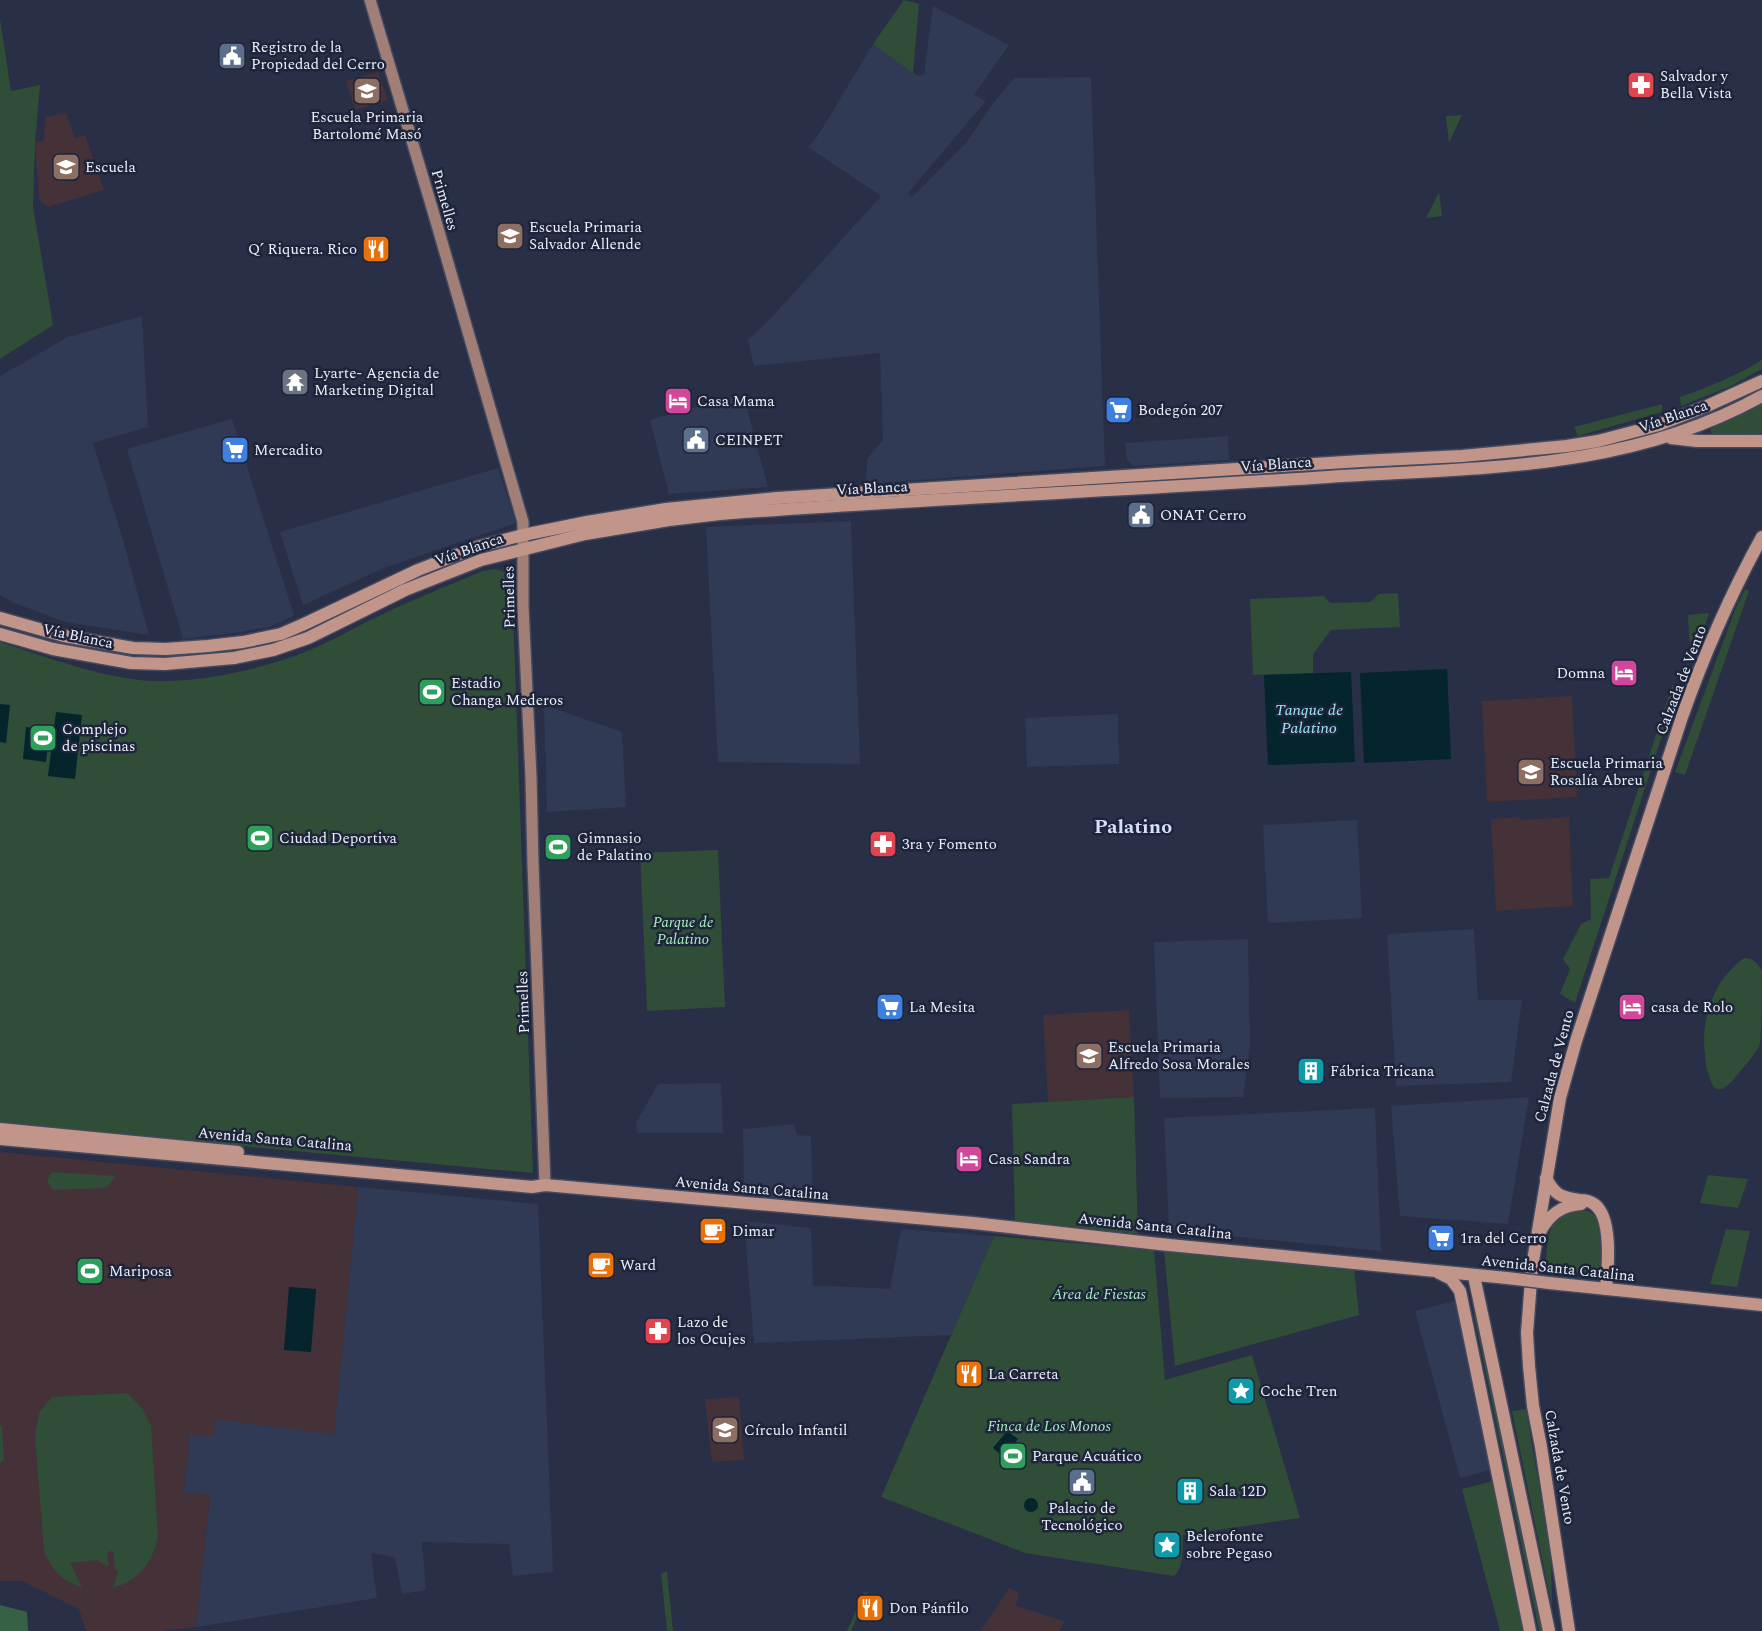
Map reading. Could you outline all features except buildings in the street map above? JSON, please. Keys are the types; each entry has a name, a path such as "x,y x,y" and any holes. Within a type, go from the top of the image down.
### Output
{"main road":[{"name":"Primelles","path":"370,0 523,522 523,606 531,777 545,1185"},
{"name":"Vía Blanca","path":"0,618 64,636 133,648 166,649 243,642 281,634 321,617 418,570 477,547 524,535 666,509 777,498 1462,456 1566,446 1598,441 1651,427 1707,406 1762,381"},
{"name":"Vía Blanca","path":"0,634 54,649 131,663 165,664 234,658 273,650 308,638 405,590 481,560 585,534 669,520 720,514 1383,473 1462,470 1567,460 1668,437 1708,422 1762,396"},
{"path":"1668,437 1697,441 1762,441"},
{"name":"Calzada de Vento","path":"1569,1631 1533,1406 1527,1333 1532,1267 1560,1098 1576,1041 1682,717 1714,635 1762,537"},
{"name":"Avenida Santa Catalina","path":"0,1129 532,1180 545,1185"},
{"name":"Avenida Santa Catalina","path":"0,1139 532,1187 545,1185 973,1223 1130,1241 1762,1305"},
{"path":"1546,1178 1552,1190 1560,1196 1593,1203 1600,1210 1607,1232 1606,1289"},
{"path":"1536,1239 1551,1216 1566,1206 1588,1205 1604,1220"},
{"path":"1435,1271 1451,1279 1460,1292 1530,1631"},
{"path":"1460,1292 1467,1279 1474,1276 1549,1631"},
{"path":"1559,1560 1562,1631"}],"shaded area":[{"path":"933,6 1009,45 974,95 986,101 908,193 912,197 966,143 991,106 1014,78 1091,77 1105,466 866,484 867,459 883,440 880,353 754,366 748,340 772,317 881,196 808,147 817,137 873,44 918,76 924,75"},
{"name":"Escuela Primaria Bartolomé Masó","path":"378,72 388,100 355,110 346,81"},
{"name":"Escuela","path":"66,113 75,138 85,135 104,190 48,207 39,199 35,143 44,140 45,117"},
{"path":"142,316 148,427 93,443 123,540 149,635 65,622 12,602 0,595 0,376 68,337"},
{"path":"743,394 768,487 669,494 650,420"},
{"path":"232,419 294,615 268,627 183,639 127,449"},
{"path":"1228,436 1229,460 1134,466 1127,460 1125,443"},
{"path":"498,468 516,523 384,568 303,605 280,532"},
{"path":"851,521 860,764 718,762 706,527"},
{"name":"Escuela Primaria Rosalía Abreu","path":"1572,696 1577,797 1487,802 1482,701"},
{"path":"544,705 622,732 626,807 547,812"},
{"path":"1118,714 1119,764 1027,767 1025,718"},
{"path":"1520,817 1521,820 1569,817 1573,906 1496,911 1491,819"},
{"path":"1357,820 1362,918 1268,923 1263,825"},
{"path":"1474,929 1478,1000 1522,1000 1511,1082 1396,1086 1387,934"},
{"path":"1248,939 1250,1047 1243,1097 1160,1098 1154,942"},
{"name":"Escuela Primaria Alfredo Sosa Morales","path":"1129,1010 1134,1097 1048,1102 1043,1015"},
{"path":"721,1083 723,1133 637,1133 636,1123 658,1084"},
{"path":"1529,1097 1508,1224 1400,1216 1391,1106"},
{"path":"1375,1108 1381,1251 1169,1230 1164,1118"},
{"path":"794,1124 797,1135 811,1136 813,1202 744,1195 743,1129"},
{"path":"0,1152 358,1187 334,1435 217,1419 213,1435 189,1435 184,1493 210,1495 196,1627 164,1631 86,1631 79,1609 22,1581 0,1581"},
{"path":"358,1187 538,1204 553,1572 513,1576 509,1544 422,1542 426,1590 402,1594 395,1557 371,1553 377,1598 196,1627 210,1495 184,1493 189,1435 217,1419 334,1434"},
{"path":"744,1221 811,1228 813,1286 890,1289 901,1229 994,1236 951,1335 754,1343"},
{"path":"1454,1301 1458,1304 1493,1469 1460,1478 1415,1311"},
{"name":"Círculo Infantil","path":"739,1397 744,1460 712,1462 705,1399"},
{"path":"1009,1588 1019,1593 1016,1606 1064,1621 1060,1631 981,1631"}],"green space":[{"path":"904,0 919,4 913,73 873,44"},
{"path":"0,19 11,91 40,85 35,143 33,206 53,325 0,359"},
{"path":"1462,115 1449,143 1446,116"},
{"path":"1439,192 1442,216 1426,218"},
{"path":"1762,360 1762,369 1731,386 1681,406 1680,397 1722,381"},
{"path":"1762,403 1762,433 1718,437 1712,434 1710,430 1712,428"},
{"path":"1662,404 1662,412 1578,436 1574,427"},
{"name":"Ciudad Deportiva","path":"495,569 506,574 512,585 533,1173 0,1124 0,642 74,666 113,676 151,681 171,681 215,676 260,667 303,653 410,601 483,571"},
{"path":"1745,589 1749,591 1685,775 1675,772 1735,610"},
{"path":"1398,593 1400,627 1331,630 1313,654 1313,673 1253,675 1250,599 1324,596 1330,603 1370,602 1379,594"},
{"path":"1709,613 1698,648 1692,651 1690,650 1688,615"},
{"path":"1672,686 1678,687 1575,1003 1560,994 1570,969 1563,959 1581,924 1591,919 1590,879 1609,878"},
{"name":"Parque de Palatino","path":"718,850 725,1007 647,1011 640,853"},
{"path":"1744,958 1755,961 1762,971 1760,1043 1752,1057 1733,1080 1724,1088 1717,1089 1711,1082 1705,1062 1704,1041 1707,1014 1717,988"},
{"path":"1134,1097 1138,1234 1015,1221 1012,1104"},
{"path":"52,1172 116,1176 106,1188 53,1190 47,1181"},
{"path":"1708,1175 1748,1179 1738,1208 1700,1203"},
{"path":"1582,1209 1594,1215 1599,1222 1603,1237 1602,1263 1598,1275 1545,1270 1547,1246 1551,1228 1555,1221 1559,1215 1566,1211"},
{"path":"1726,1229 1750,1231 1737,1287 1710,1284"},
{"name":"Finca de Los Monos","path":"994,1236 1154,1250 1165,1380 1252,1355 1300,1518 1183,1535 1180,1567 1174,1576 1025,1553 881,1497"},
{"path":"1164,1251 1354,1268 1359,1315 1175,1366"},
{"path":"1475,1306 1544,1631 1539,1631 1474,1316"},
{"path":"127,1393 141,1407 151,1425 158,1536 156,1545 149,1562 137,1575 122,1585 113,1587 118,1573 115,1568 113,1551 107,1552 109,1567 97,1560 70,1563 82,1588 59,1574 51,1565 44,1551 35,1436 39,1413 52,1397"},
{"path":"1526,1409 1551,1556 1552,1607 1512,1411"},
{"path":"0,1426 2,1426 4,1460 0,1463"},
{"path":"1493,1481 1525,1631 1500,1631 1462,1489"},
{"path":"667,1572 673,1631 667,1631 661,1573"},
{"path":"864,1592 868,1593 851,1631 847,1631"},
{"path":"0,1605 27,1612 28,1631 0,1631"}],"water":[{"name":"Tanque de Palatino","path":"1447,669 1451,759 1364,763 1360,673"},
{"name":"Tanque de Palatino","path":"1351,672 1355,762 1268,765 1264,675"},
{"path":"0,704 10,705 6,743 0,742"},
{"path":"56,712 82,715 75,779 48,776"},
{"path":"26,727 50,730 46,762 23,759"},
{"path":"289,1287 316,1289 311,1352 284,1350"},
{"path":"1007,1431 1018,1439 1003,1457 993,1448"},
{"path":"1028,1498 1034,1498 1038,1505 1034,1512 1028,1512 1024,1508 1024,1502"}],"place":[{"name":"Registro de la Propiedad del Cerro","path":"232,56"},
{"name":"Salvador y Bella Vista","path":"1641,85"},
{"name":"Escuela Primaria Bartolomé Masó","path":"367,91"},
{"name":"Escuela","path":"66,167"},
{"name":"Escuela Primaria Salvador Allende","path":"510,236"},
{"name":"Q’ Riquera. Rico","path":"376,249"},
{"name":"Lyarte- Agencia de Marketing Digital","path":"295,382"},
{"name":"Casa Mama","path":"678,401"},
{"name":"Bodegón 207","path":"1119,410"},
{"name":"CEINPET","path":"696,440"},
{"name":"Mercadito","path":"235,450"},
{"name":"ONAT Cerro","path":"1141,515"},
{"name":"Domna","path":"1624,673"},
{"name":"Estadio Changa Mederos","path":"432,692"},
{"name":"Complejo de piscinas","path":"43,738"},
{"name":"Escuela Primaria Rosalía Abreu","path":"1531,772"},
{"name":"Ciudad Deportiva","path":"260,838"},
{"name":"3ra y Fomento","path":"883,844"},
{"name":"Gimnasio de Palatino","path":"558,847"},
{"name":"La Mesita","path":"890,1007"},
{"name":"casa de Rolo","path":"1632,1007"},
{"name":"Escuela Primaria Alfredo Sosa Morales","path":"1089,1056"},
{"name":"Fábrica Tricana","path":"1311,1071"},
{"name":"Casa Sandra","path":"969,1159"},
{"name":"Dimar","path":"713,1231"},
{"name":"1ra del Cerro","path":"1441,1238"},
{"name":"Ward","path":"601,1265"},
{"name":"Mariposa","path":"90,1271"},
{"name":"Lazo de los Ocujes","path":"658,1331"},
{"name":"La Carreta","path":"969,1374"},
{"name":"Coche Tren","path":"1241,1391"},
{"name":"Círculo Infantil","path":"725,1430"},
{"name":"Parque Acuático","path":"1013,1456"},
{"name":"Palacio de Tecnológico","path":"1082,1482"},
{"name":"Sala 12D","path":"1190,1491"},
{"name":"Belerofonte sobre Pegaso","path":"1167,1545"},
{"name":"Don Pánfilo","path":"870,1608"}],"district":[{"name":"Palatino","path":"1133,826"}],"park label":[{"name":"Área de Fiestas","path":"1099,1294"}]}
